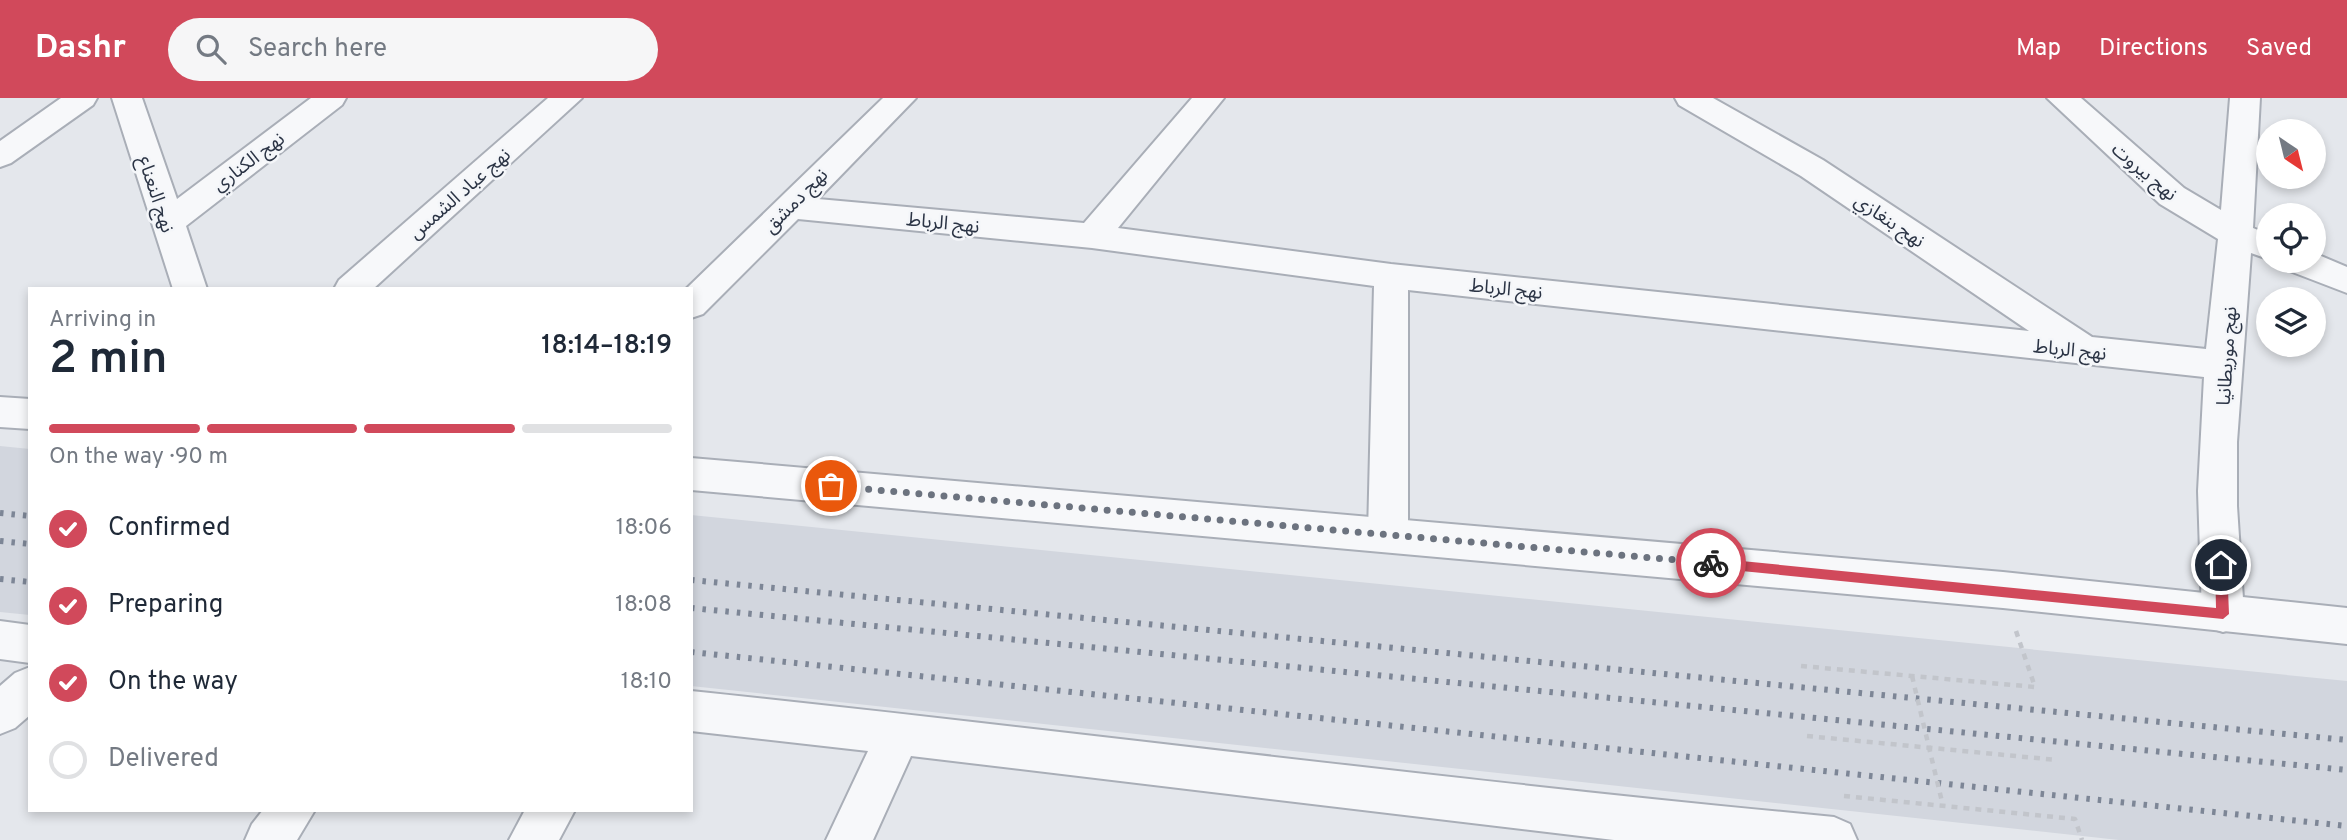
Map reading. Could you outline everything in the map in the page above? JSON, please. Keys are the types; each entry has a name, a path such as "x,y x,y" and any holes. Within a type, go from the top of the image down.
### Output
{"street":[{"path":"0,156 82,98"},
{"name":"نهج النعناع","path":"127,98 166,224 189,287"},
{"name":"نهج الكناري","path":"166,224 331,98"},
{"name":"نهج عباد الشمس","path":"353,287 567,98"},
{"name":"نهج دمشق","path":"693,303 787,206 901,98"},
{"path":"1093,236 1209,98"},
{"name":"نهج بنغازي","path":"1690,98 1812,168 2084,350"},
{"name":"نهج بيروت","path":"2062,98 2172,196 2252,241"},
{"name":"نهج موريطانيا","path":"2223,614 2217,491 2225,365 2252,241 2245,98"},
{"name":"نهج الرباط","path":"787,206 1093,236 1391,276 2225,365"},
{"path":"2326,272 2347,281"},
{"path":"1388,534 1391,276"},
{"path":"0,412 28,414"},
{"path":"693,474 2003,590 2347,626"},
{"path":"0,640 28,644"},
{"path":"0,714 28,689"},
{"path":"693,711 899,732 1643,831 1834,840"},
{"path":"849,840 899,732"},
{"path":"268,840 290,812"},
{"path":"532,840 551,812"}],"path":[{"path":"1801,666 2035,687 2003,590"},
{"path":"1912,676 1943,806"},
{"path":"1807,736 2057,760"},
{"path":"1832,794 2075,819 2082,840"}],"shaded area":[{"path":"0,446 28,449 28,615 0,612"},
{"path":"693,515 2347,681 2347,840 2119,840 693,686"}],"railway":[{"path":"0,513 28,516"},
{"path":"0,541 28,544"},
{"path":"0,579 28,582"},
{"path":"693,580 2347,740"},
{"path":"693,608 2347,770"},
{"path":"693,652 2347,826"}],"way so far":[{"path":"831,486 1711,563"}],"route":[{"path":"1711,563 2223,614 2221,565"}]}
